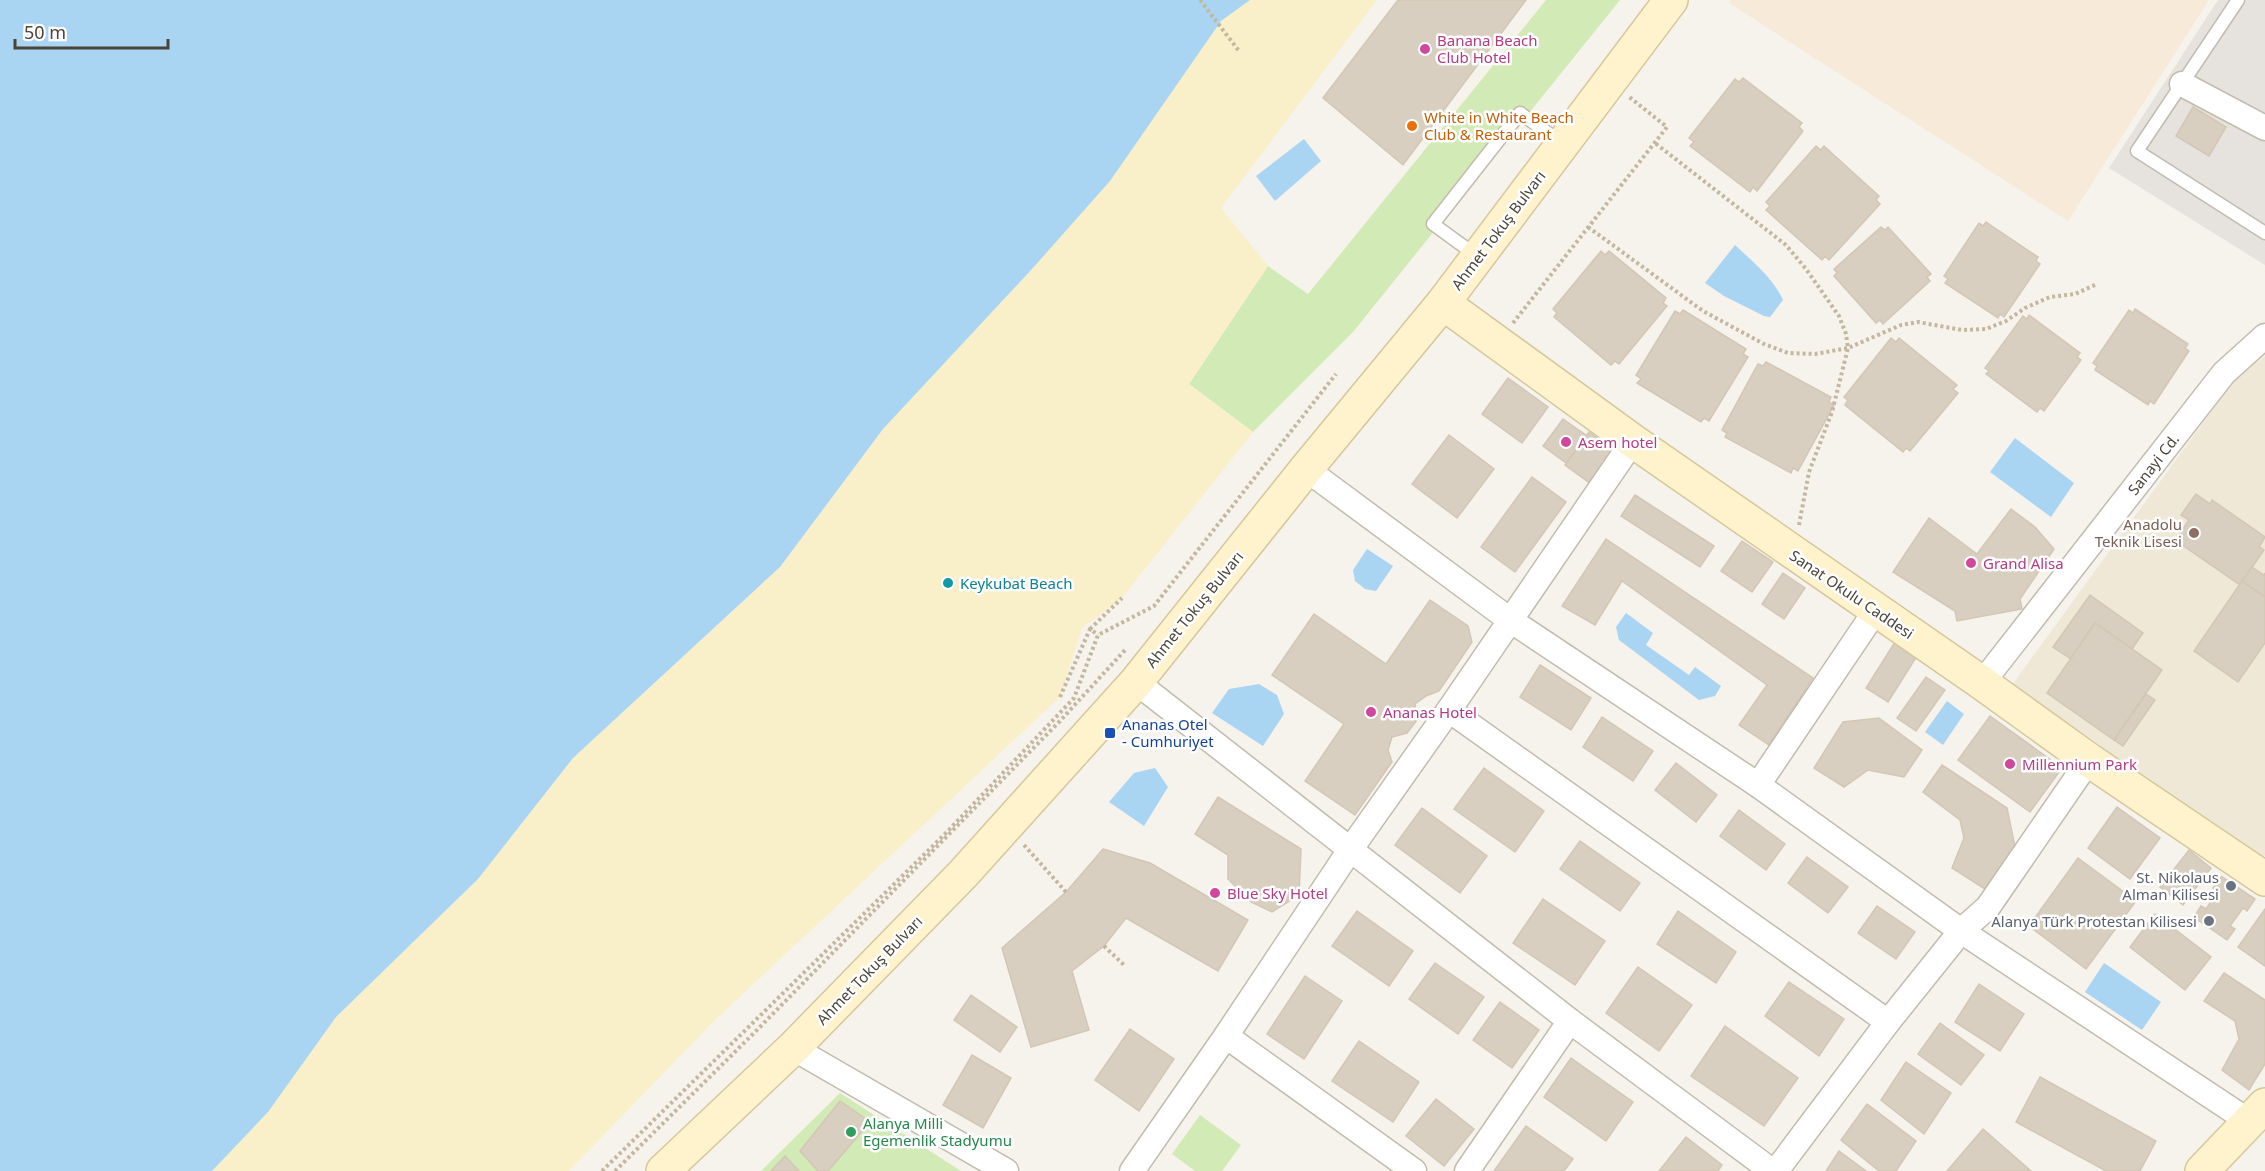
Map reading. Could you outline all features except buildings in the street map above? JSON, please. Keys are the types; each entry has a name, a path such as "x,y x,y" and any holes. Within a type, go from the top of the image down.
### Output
{"main road":[{"name":"Ahmet Tokuş Bulvarı","path":"663,1171 793,1048 963,874 1136,682 1306,469 1443,303 1671,0"},
{"name":"Sanat Okulu Caddesi","path":"1443,303 1788,550 1982,683 2089,760 2265,879"},
{"path":"2202,1171 2258,1113"}],"street":[{"path":"2182,84 2265,128"},
{"name":"Sanayi Cd.","path":"1982,683 2224,373 2265,336"},
{"path":"1132,1171 1226,1036 1350,850 1633,441"},
{"path":"1306,469 1510,620 1758,785 1961,931 2258,1113"},
{"path":"1758,785 1876,610"},
{"path":"1136,682 1570,1021 1774,1171 1961,931 1988,907 2089,760"},
{"path":"1449,710 1888,1022"},
{"path":"1467,1171 1570,1021"},
{"path":"1226,1036 1414,1171"},
{"path":"793,1048 1006,1171"}],"lane":[{"path":"2238,0 2137,151 2265,233"},
{"path":"1478,256 1433,224 1520,113 1563,143"}],"path":[{"path":"1200,0 1239,51"},
{"path":"1512,324 1667,127 1628,96"},
{"path":"1655,143 1786,245 1839,316 1846,334 1848,348 1833,412 1809,472 1798,533 1788,550"},
{"path":"1588,227 1703,311 1764,344 1788,353 1815,354 1848,348 1901,325 1918,322 1962,330 1986,329 2050,297 2075,294 2097,285"},
{"path":"602,1171 945,834 1074,698 1098,635 1154,606 1336,374"},
{"path":"1060,697 1090,629 1122,598"},
{"path":"1090,629 1098,635"},
{"path":"615,1171 758,1029 1060,721 1131,643"},
{"path":"1007,825 1066,892"},
{"path":"1104,946 1125,966"}],"shaded area":[{"path":"1731,0 2209,0 2068,221 1729,3"},
{"path":"2218,0 2265,0 2265,265 2109,168"},
{"name":"Anadolu Teknik Lisesi","path":"2265,356 2265,855 2263,858 2012,685 2234,380"}],"green space":[{"path":"1546,0 1620,0 1353,332 1253,432 1189,384 1268,266 1308,294"},
{"name":"Alanya Milli Egemenlik Stadyumu","path":"840,1093 961,1171 761,1171"},
{"path":"1200,1115 1241,1145 1222,1171 1195,1171 1172,1154"}],"sand":[{"name":"Keykubat Beach","path":"1250,0 1377,0 1221,208 1268,266 1189,384 1253,432 1122,598 1082,628 1060,697 714,1021 569,1171 212,1171 268,1112 336,1017 478,879 573,758 780,567 883,429 1032,269 1110,181 1221,21"}],"water":[{"path":"0,0 1250,0 1221,21 1110,181 1032,269 883,429 780,567 573,758 478,879 336,1017 268,1112 212,1171 0,1171"},
{"path":"1304,139 1321,161 1275,201 1256,176"},
{"path":"1735,245 1768,277 1783,300 1770,317 1724,296 1705,283"},
{"path":"2015,438 2074,483 2051,517 1990,472"},
{"path":"1367,549 1393,566 1376,591 1365,589 1355,581 1353,570"},
{"path":"1626,613 1653,633 1646,645 1689,675 1695,667 1721,686 1715,696 1699,700 1619,640 1616,627"},
{"path":"1259,684 1277,695 1284,714 1263,746 1212,713 1229,689"},
{"path":"1947,701 1964,714 1943,745 1925,732"},
{"path":"1155,768 1168,787 1144,826 1109,802 1134,773"},
{"path":"2104,963 2161,1002 2142,1030 2085,992"}],"place":[{"name":"Banana Beach Club Hotel","path":"1425,49"},
{"name":"White in White Beach Club & Restaurant","path":"1412,126"},
{"name":"Asem hotel","path":"1566,442"},
{"name":"Anadolu Teknik Lisesi","path":"2194,533"},
{"name":"Grand Alisa","path":"1971,563"},
{"name":"Keykubat Beach","path":"948,583"},
{"name":"Ananas Hotel","path":"1371,712"},
{"name":"Ananas Otel - Cumhuriyet","path":"1110,733"},
{"name":"Millennium Park","path":"2010,764"},
{"name":"St. Nikolaus Alman Kilisesi","path":"2231,886"},
{"name":"Blue Sky Hotel","path":"1215,893"},
{"name":"Alanya Türk Protestan Kilisesi","path":"2209,921"},
{"name":"Alanya Milli Egemenlik Stadyumu","path":"851,1132"}]}
